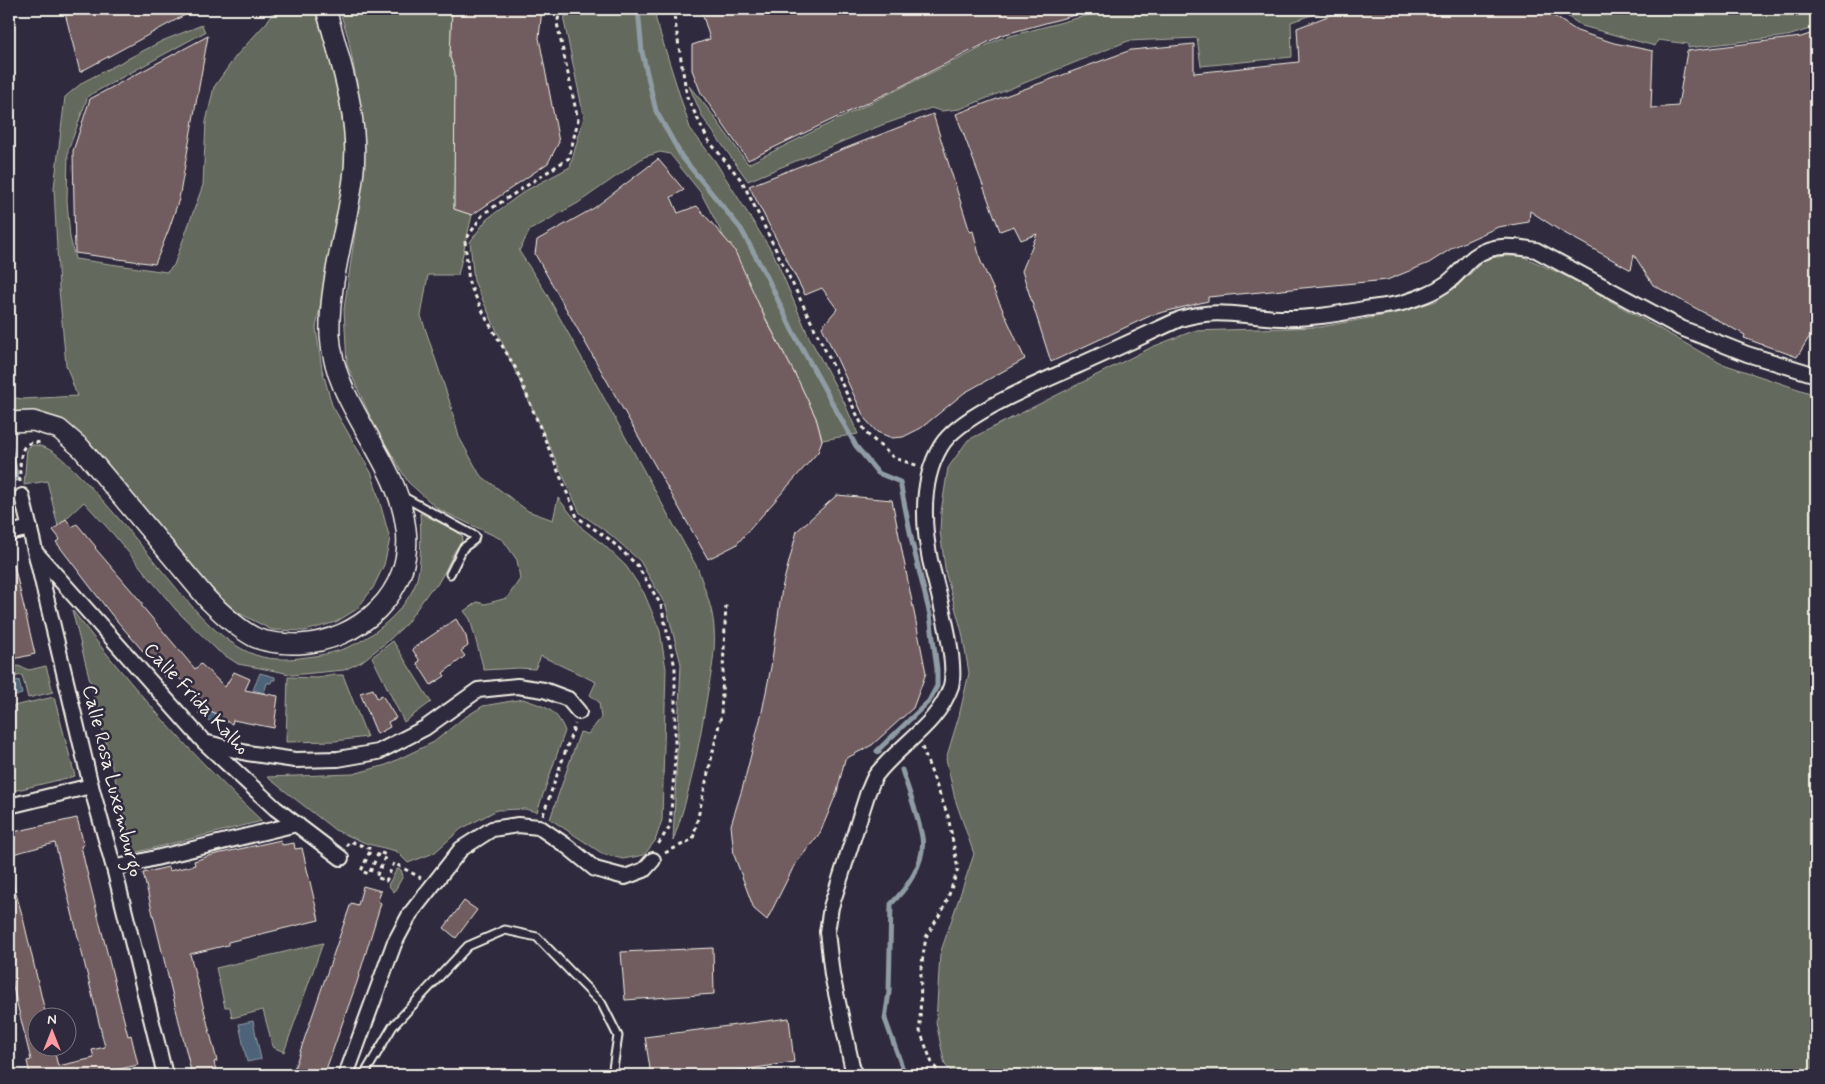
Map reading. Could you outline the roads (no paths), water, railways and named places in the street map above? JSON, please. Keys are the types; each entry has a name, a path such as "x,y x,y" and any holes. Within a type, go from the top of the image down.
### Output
{"street":[{"path":"9,422 32,421 59,429 81,448 209,601 229,621 255,637 284,644 316,643 347,633 374,614 396,588 406,558 406,530 399,494 344,391 335,366 330,335 332,303 353,178 354,132 348,92 326,9"},
{"path":"854,1075 828,954 827,932 831,907 868,792 875,776 918,735 942,706 951,684 953,662 926,539 926,498 931,471 942,445 964,423 1019,392 1180,319 1196,314 1215,312 1282,318 1297,317 1400,304 1429,294 1449,282 1474,257 1500,246 1518,246 1536,250 1680,328 1747,354 1816,375"},
{"name":"Calle Rosa Luxemburgo","path":"22,496 91,786 114,868 164,1075"},
{"path":"9,533 30,528"},
{"name":"Calle Frida Kalho","path":"36,553 204,742 275,808 341,858"},
{"path":"204,742 247,753 295,760 338,759 378,752 426,728 478,690 517,686 544,690 568,699 579,712"},
{"path":"9,806 91,786"},
{"path":"114,868 297,824"},
{"path":"346,1075 394,944 410,914 460,849 492,829 518,825 539,827 595,869 625,877 644,870 652,860"}],"lane":[{"path":"399,494 475,536 474,540 463,548 450,574"},
{"path":"364,1075 393,1026 468,946 505,930 537,937 602,1004 618,1036 612,1075"}],"water":[{"path":"260,673 275,677 275,680 272,680 271,683 267,683 264,693 253,690"},
{"path":"19,680 22,694 9,698 9,683"},
{"path":"203,706 218,715 214,724 198,714"},
{"path":"253,1021 261,1059 247,1062 239,1024"}],"waterway":[{"path":"638,9 642,52 656,111 682,157 741,229 768,279 792,330 856,446 878,473 900,482 930,615 937,669 937,686 929,701 877,751 879,752"},
{"path":"9,443 17,479"},
{"path":"902,770 918,820 922,846 921,856 914,874 891,904 889,992 885,1019 905,1075"}]}
